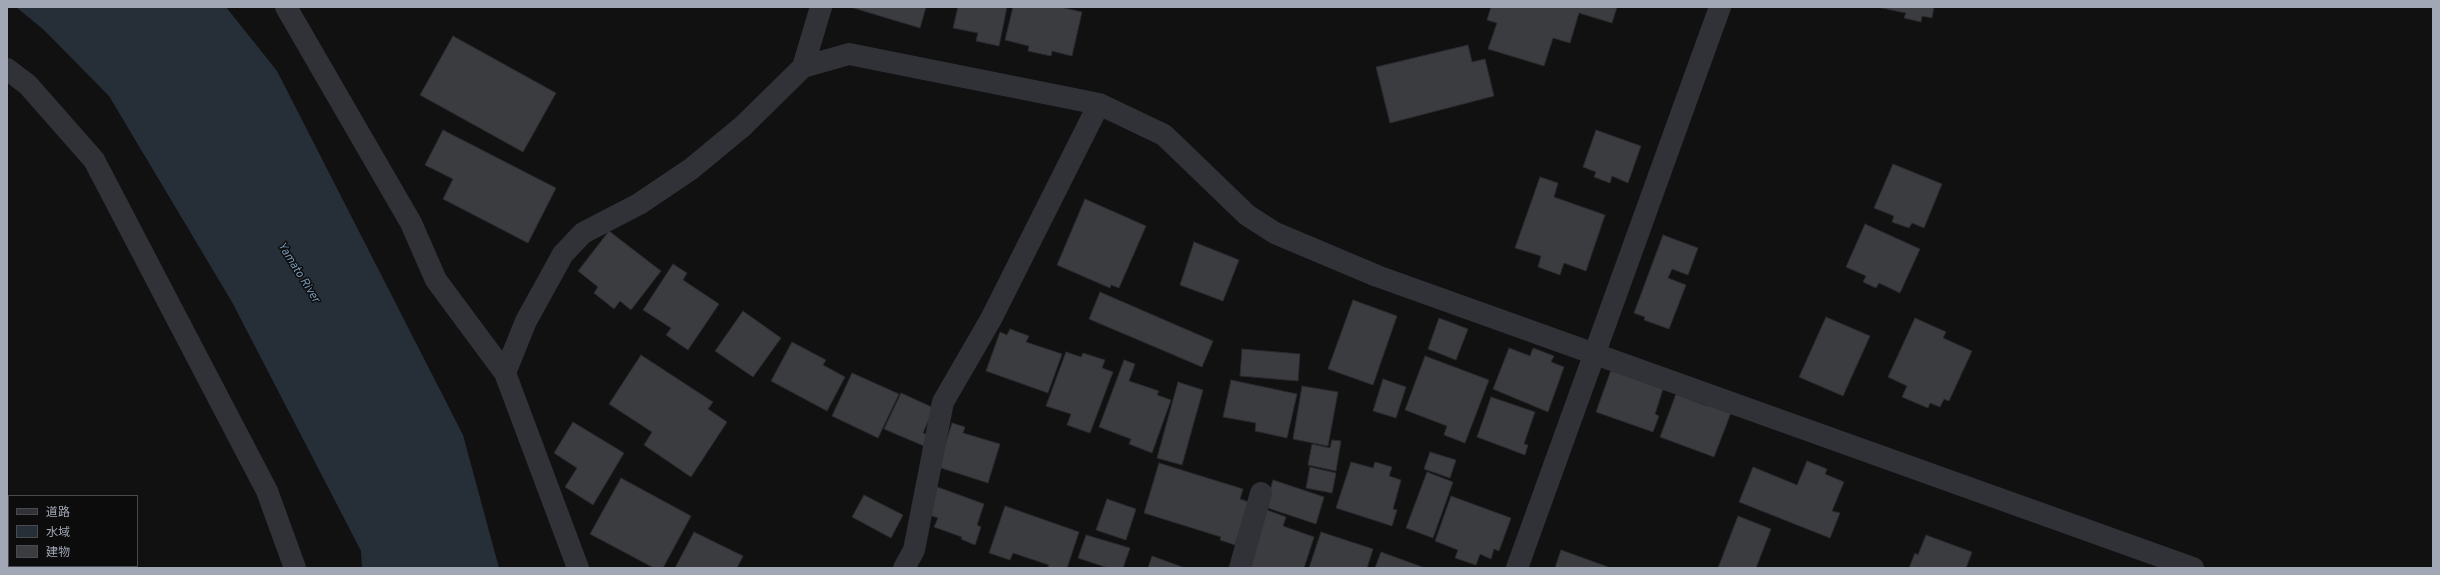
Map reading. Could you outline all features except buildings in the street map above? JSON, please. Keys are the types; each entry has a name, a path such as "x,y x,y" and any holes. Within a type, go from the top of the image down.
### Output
{"street":[{"path":"286,7 411,223 436,280 505,373 578,568"},
{"path":"505,373 526,322 563,254 583,233 639,204 691,168 743,126 802,67 821,7"},
{"path":"1517,568 1593,352 1720,7"},
{"path":"802,67 849,54 1099,104 1164,135 1247,215 1275,233 1377,276 1593,352 2193,568"},
{"path":"7,69 28,85 94,160 267,491 295,568"},
{"path":"904,568 914,550 943,402 991,319 1099,104"},
{"path":"1240,568 1261,493"}],"water":[{"name":"Yamato River","path":"16,7 226,7 277,71 463,435 499,568 362,568 361,551 232,302 109,96 44,30"}]}
